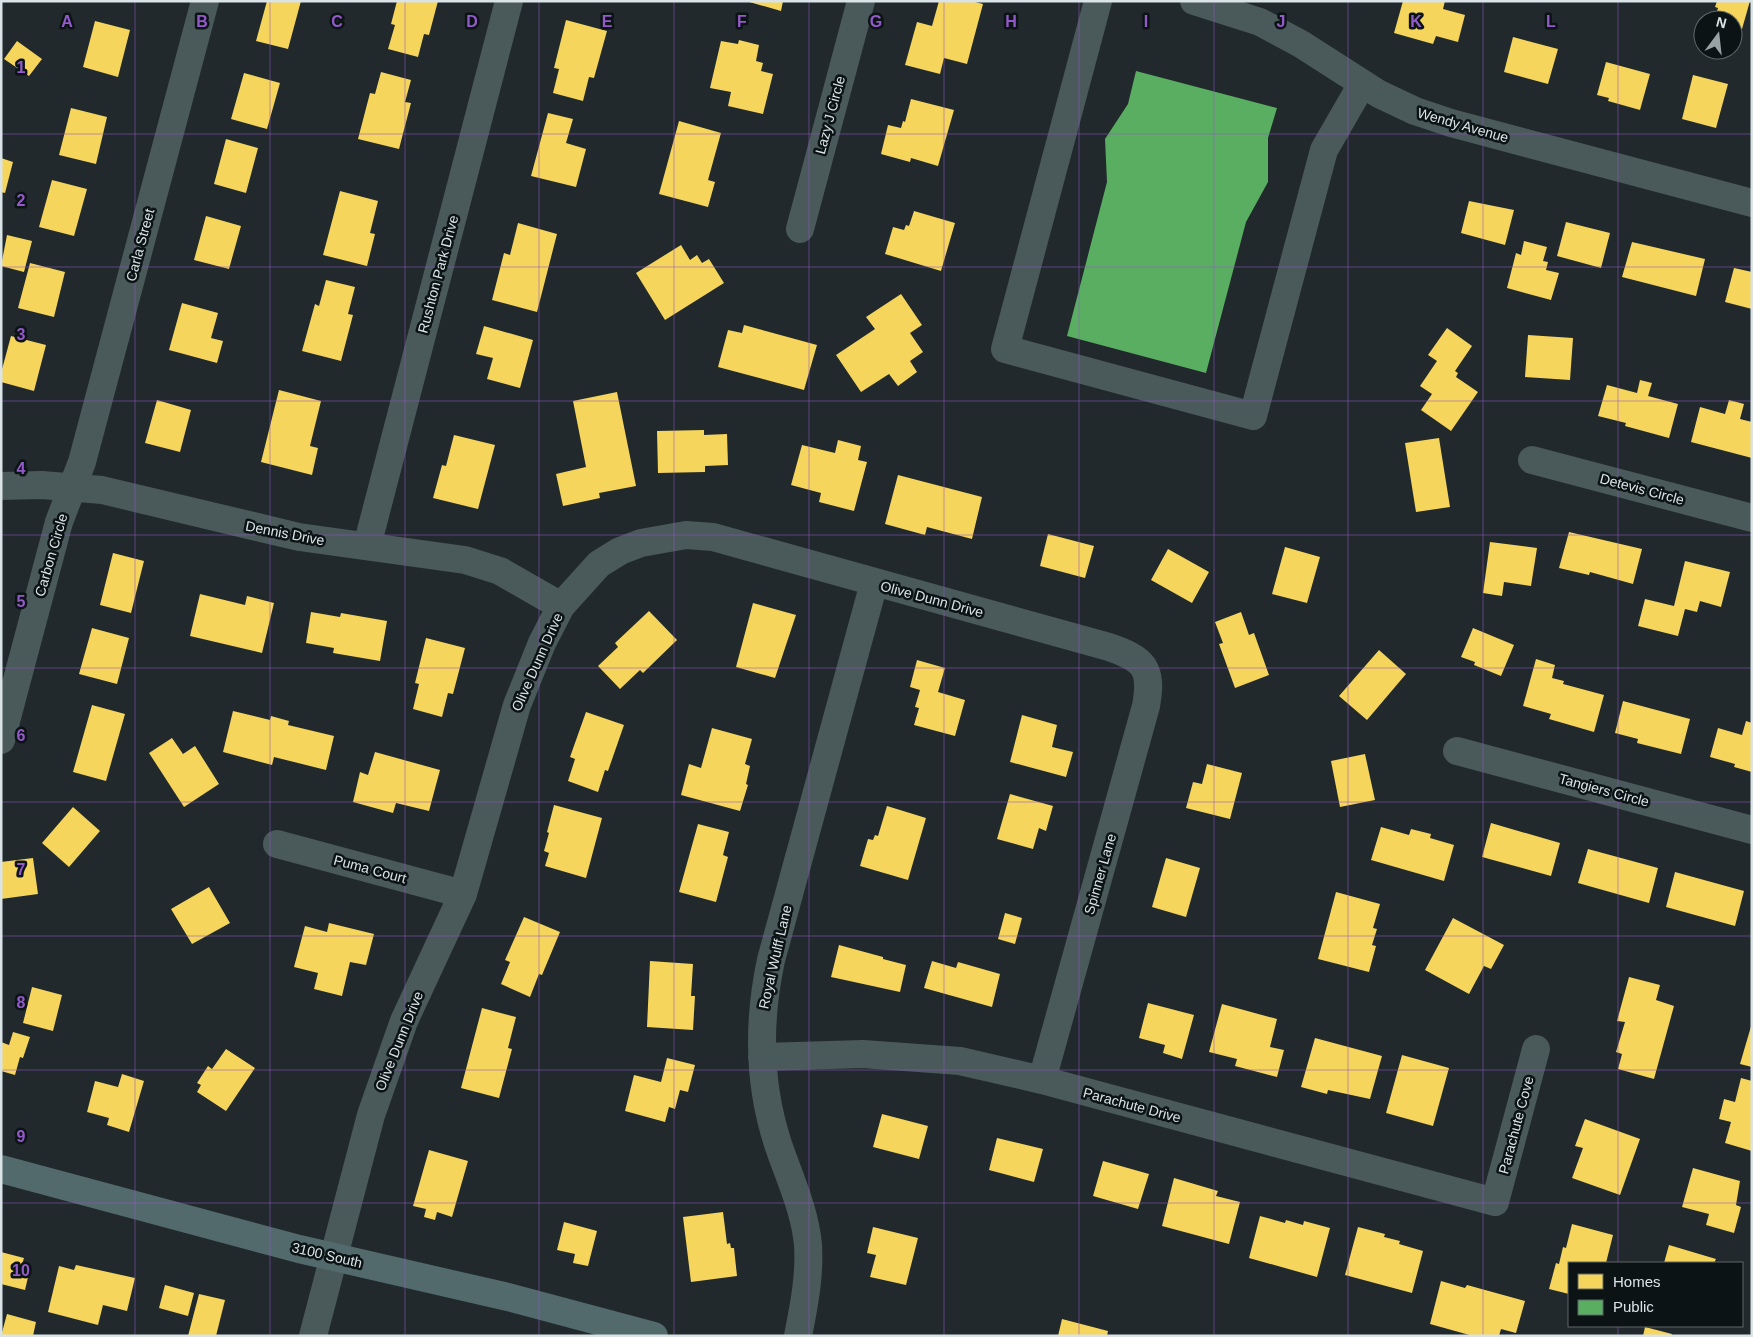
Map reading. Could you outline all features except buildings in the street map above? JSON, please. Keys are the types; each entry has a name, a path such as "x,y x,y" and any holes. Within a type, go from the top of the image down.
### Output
{"main road":[{"name":"3100 South","path":"1,1169 334,1257 508,1297 654,1336"}],"street":[{"name":"Carla Street","path":"72,487 82,462 205,1"},
{"name":"Rushton Park Drive","path":"367,546 509,1"},
{"name":"Lazy J Circle","path":"800,229 861,1"},
{"path":"1098,1 1005,349 1253,416 1324,150 1362,84"},
{"name":"Wendy Avenue","path":"1194,1 1260,22 1301,44 1362,84 1414,112 1451,124 1752,203"},
{"name":"Detevis Circle","path":"1532,460 1752,518"},
{"name":"Dennis Drive","path":"1,486 22,485 102,490 276,533 483,564 518,580 561,606"},
{"name":"Carbon Circle","path":"1,740 59,522 72,487"},
{"name":"Olive Dunn Drive","path":"314,1336 371,1114 404,1021 463,894 514,713 542,643 561,606 600,564 620,551 641,543 686,535 713,537 737,542 874,583 1109,647 1135,658 1146,667"},
{"name":"Royal Wulff Lane","path":"798,1336 807,1282 808,1246 800,1209 771,1121 762,1057 762,1008 771,960 874,583"},
{"name":"Spinner Lane","path":"1042,1080 1146,706 1149,679 1146,667"},
{"name":"Tangiers Circle","path":"1457,751 1752,830"},
{"name":"Puma Court","path":"277,844 463,894"},
{"name":"Parachute Cove","path":"1495,1202 1536,1049"},
{"name":"Parachute Drive","path":"762,1057 863,1054 960,1061 1042,1080 1495,1202"}]}
